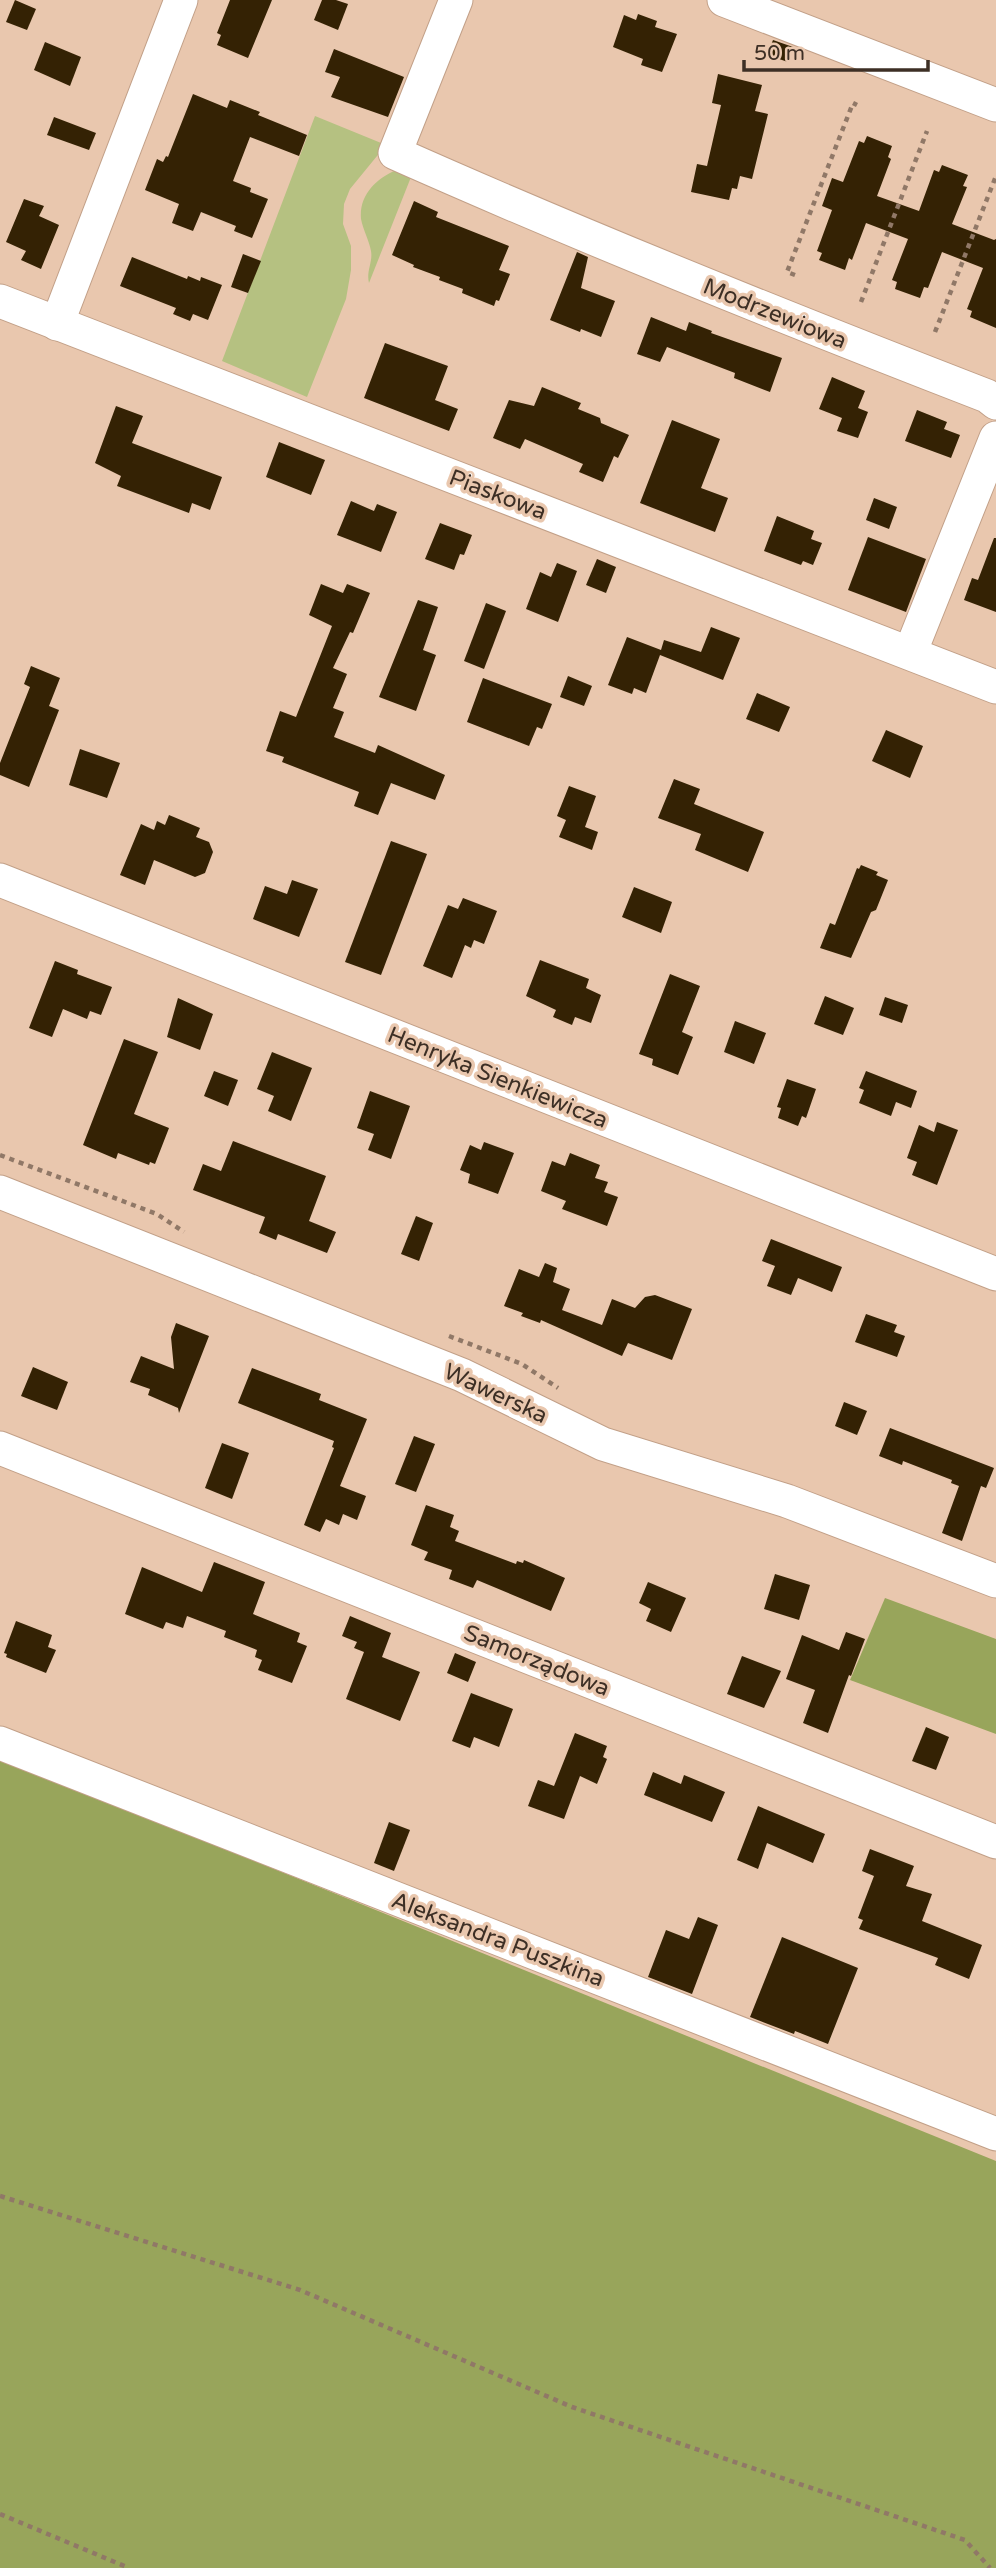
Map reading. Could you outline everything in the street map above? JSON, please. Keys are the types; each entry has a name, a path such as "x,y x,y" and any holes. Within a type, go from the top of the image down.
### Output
{"street":[{"path":"57,324 181,0"},
{"name":"Modrzewiowa","path":"456,0 395,153 553,224 987,396 996,403"},
{"path":"724,0 996,105"},
{"name":"Piaskowa","path":"0,301 996,687"},
{"path":"910,653 996,438"},
{"name":"Henryka Sienkiewicza","path":"0,880 996,1273"},
{"name":"Wawerska","path":"0,1192 461,1375 603,1444 787,1501 996,1581"},
{"name":"Samorządowa","path":"0,1448 996,1842"},
{"name":"Aleksandra Puszkina","path":"0,1743 996,2134"}],"path":[{"path":"795,275 787,272 853,103 857,104"},
{"path":"862,302 927,131"},
{"path":"935,331 996,176"},
{"path":"0,2196 300,2290 572,2407 965,2540 990,2568"},
{"path":"0,2514 129,2568"}],"green space":[{"path":"315,116 386,145 350,189 344,204 343,224 351,246 351,270 346,299 307,397 222,361"},
{"path":"396,170 413,172 369,283 371,255 361,210 370,189"},
{"path":"885,1598 996,1639 996,1734 850,1680"},
{"path":"0,1758 996,2161 996,2568 0,2568"}],"building":[{"path":"15,0 36,9 27,30 6,22"},
{"path":"230,0 272,0 248,58 217,45 221,35 217,33"},
{"path":"322,0 336,0 348,4 338,30 314,20"},
{"path":"638,14 657,21 655,27 677,34 662,72 641,65 643,59 613,47 624,15 636,20"},
{"path":"773,40 793,47 788,62 767,55"},
{"path":"45,42 81,57 70,86 34,70"},
{"path":"334,49 404,77 388,117 331,97 340,77 325,72"},
{"path":"718,74 762,85 755,111 768,114 752,179 740,176 737,189 732,188 729,200 691,192 697,164 707,166 721,105 712,103"},
{"path":"193,94 227,108 230,100 307,135 299,156 250,137 233,181 268,199 252,238 234,231 236,226 201,212 193,231 172,223 179,204 145,190 157,159 163,162 166,156 168,157"},
{"path":"54,117 96,133 89,150 47,135"},
{"path":"867,136 892,146 888,157 891,159 877,196 919,211 934,170 939,172 942,165 968,175 963,186 967,187 952,224 996,239 996,328 970,317 972,311 967,309 983,268 942,252 928,288 924,287 920,298 895,289 897,282 892,280 908,239 866,223 852,260 849,258 845,270 819,260 822,253 817,251 832,210 822,206 832,178 843,182 859,141 864,143"},
{"path":"24,199 44,206 39,216 59,225 41,269 21,260 26,251 6,242"},
{"path":"414,201 438,212 436,217 509,246 499,270 510,274 499,301 496,300 494,306 462,293 463,289 439,280 440,277 413,267 414,265 392,255"},
{"path":"577,252 588,257 581,288 615,301 601,337 550,320"},
{"path":"243,254 261,261 248,293 231,287"},
{"path":"132,257 187,279 188,276 200,281 201,277 222,285 208,320 193,314 190,321 173,314 176,308 120,286"},
{"path":"651,317 686,331 689,322 712,331 711,333 782,358 770,392 734,378 735,373 667,347 660,362 637,354"},
{"path":"385,343 448,366 435,400 458,409 449,431 364,398"},
{"path":"832,377 865,391 858,408 868,412 858,438 837,431 842,418 819,409"},
{"path":"542,387 581,403 578,409 629,435 618,458 614,456 603,482 579,472 583,464 525,439 520,449 493,438 509,400 534,406"},
{"path":"116,406 143,416 132,443 222,477 210,510 192,503 189,513 117,486 121,476 95,463"},
{"path":"917,410 947,422 944,429 960,435 951,458 905,441"},
{"path":"672,420 720,439 701,488 728,498 715,532 640,503"},
{"path":"279,442 325,460 311,495 266,477"},
{"path":"874,498 897,507 889,529 866,520"},
{"path":"351,501 374,511 377,504 397,512 381,552 337,535"},
{"path":"777,516 814,531 811,539 822,543 813,565 803,561 801,565 764,551"},
{"path":"440,523 472,535 454,570 425,559"},
{"path":"868,537 926,559 906,612 848,590"},
{"path":"994,538 996,612 964,600 972,578 978,580"},
{"path":"597,559 616,567 606,593 586,585"},
{"path":"557,563 577,571 558,622 526,609 540,572 551,577"},
{"path":"321,584 343,593 347,584 370,593 353,633 350,632 333,668 347,674 333,708 344,712 334,737 375,753 378,745 445,775 435,800 391,783 378,815 354,806 359,792 282,762 284,757 266,751 280,711 296,717 332,626 309,615"},
{"path":"418,600 438,607 423,650 436,655 416,711 379,697"},
{"path":"486,603 506,611 484,669 464,661"},
{"path":"711,627 740,638 723,680 660,655 646,693 634,688 632,694 608,685 627,637 661,650 664,640 701,652"},
{"path":"31,666 60,678 49,706 59,710 29,787 0,775 0,763 30,687 24,684"},
{"path":"568,676 592,686 584,706 560,697"},
{"path":"483,678 552,704 542,729 537,727 529,746 467,722"},
{"path":"757,693 790,707 779,732 746,719"},
{"path":"886,730 923,746 910,778 872,761"},
{"path":"80,749 120,763 107,798 69,785"},
{"path":"674,779 700,789 694,804 764,832 748,872 695,850 701,834 658,818"},
{"path":"569,786 596,796 585,827 598,832 592,850 559,837 566,820 557,816"},
{"path":"169,815 200,828 196,837 209,842 213,852 205,873 195,877 154,860 145,885 120,875 141,824 154,830 157,821 165,825"},
{"path":"391,841 427,854 381,975 345,962"},
{"path":"861,865 878,872 876,875 888,880 851,958 820,948 830,923 835,925 857,868"},
{"path":"292,880 318,889 299,937 253,919 265,886 287,894"},
{"path":"634,887 672,902 661,933 622,917"},
{"path":"463,898 497,911 484,944 474,940 471,948 465,945 452,978 423,966 448,905 458,909"},
{"path":"540,960 589,979 586,988 601,995 591,1023 575,1017 572,1025 553,1017 556,1010 526,996"},
{"path":"55,961 78,970 77,974 112,987 101,1015 90,1011 87,1019 63,1009 52,1037 29,1028"},
{"path":"670,974 700,986 682,1032 693,1037 678,1075 652,1065 653,1059 639,1054"},
{"path":"825,996 854,1008 843,1035 814,1024"},
{"path":"885,997 908,1005 902,1023 879,1015"},
{"path":"178,998 213,1014 200,1050 167,1037"},
{"path":"735,1021 766,1033 754,1064 724,1052"},
{"path":"124,1039 158,1052 134,1114 169,1128 155,1164 150,1162 149,1165 118,1153 116,1159 83,1145"},
{"path":"272,1052 312,1068 291,1121 268,1111 274,1096 257,1089"},
{"path":"214,1071 238,1080 228,1106 204,1096"},
{"path":"866,1071 917,1091 911,1108 896,1102 891,1116 859,1103 864,1090 859,1088"},
{"path":"787,1079 816,1089 806,1118 802,1116 798,1126 778,1118 781,1108 777,1107"},
{"path":"370,1091 410,1106 391,1159 368,1150 374,1134 357,1128"},
{"path":"937,1122 958,1130 937,1185 912,1175 917,1162 907,1158 919,1125 934,1132"},
{"path":"233,1141 326,1176 309,1221 336,1232 327,1253 278,1234 276,1240 259,1233 265,1217 193,1190 203,1164 221,1171"},
{"path":"484,1142 514,1153 498,1194 468,1183 470,1174 460,1170 470,1145 481,1150"},
{"path":"570,1153 600,1165 595,1178 608,1182 604,1192 618,1197 607,1226 562,1209 566,1201 541,1191 552,1161 565,1166"},
{"path":"416,1216 433,1223 419,1261 401,1254"},
{"path":"771,1239 842,1267 832,1292 798,1278 791,1295 767,1286 775,1266 762,1261"},
{"path":"545,1263 557,1268 553,1282 570,1289 562,1310 602,1325 612,1299 635,1308 645,1297 655,1295 692,1309 672,1360 628,1343 622,1356 541,1320 540,1323 521,1316 523,1313 504,1306 519,1269 539,1277"},
{"path":"866,1314 897,1325 894,1332 905,1336 897,1357 855,1342"},
{"path":"176,1323 209,1336 179,1413 178,1408 148,1395 150,1389 130,1382 141,1356 174,1369 171,1337"},
{"path":"33,1367 68,1382 57,1410 21,1396"},
{"path":"252,1368 321,1394 319,1400 367,1419 340,1486 366,1496 357,1520 343,1514 339,1525 326,1519 320,1532 304,1525 334,1448 334,1441 238,1403"},
{"path":"844,1402 867,1411 857,1435 835,1426"},
{"path":"890,1428 994,1468 986,1488 981,1486 962,1541 942,1533 959,1486 951,1483 952,1480 903,1461 902,1465 879,1456"},
{"path":"414,1436 435,1444 416,1492 395,1484"},
{"path":"222,1443 249,1453 232,1499 205,1488"},
{"path":"426,1505 454,1515 450,1527 459,1531 455,1541 516,1564 517,1561 523,1563 524,1560 565,1578 551,1611 477,1580 473,1588 449,1579 452,1570 424,1560 428,1552 411,1545"},
{"path":"214,1562 265,1582 253,1614 300,1633 297,1642 307,1646 292,1683 258,1670 262,1660 255,1657 257,1650 224,1637 226,1631 187,1616 183,1628 166,1622 163,1629 125,1614 142,1567 202,1592"},
{"path":"775,1574 810,1585 799,1620 764,1609"},
{"path":"648,1582 686,1598 671,1632 646,1621 651,1609 639,1603"},
{"path":"350,1616 391,1633 382,1657 420,1672 400,1721 346,1699 364,1652 354,1648 357,1642 342,1636"},
{"path":"16,1621 52,1635 48,1647 56,1650 46,1673 6,1657 7,1654 4,1653"},
{"path":"846,1632 865,1639 828,1733 803,1723 815,1690 786,1679 802,1635 839,1650"},
{"path":"455,1653 476,1662 468,1682 447,1673"},
{"path":"742,1656 781,1671 764,1708 727,1694"},
{"path":"471,1693 513,1709 499,1747 474,1737 470,1748 452,1741"},
{"path":"926,1727 949,1737 936,1770 912,1761"},
{"path":"575,1733 607,1746 603,1757 607,1759 597,1784 580,1776 564,1819 528,1806 538,1780 554,1786"},
{"path":"653,1772 681,1784 684,1775 725,1792 712,1822 644,1795"},
{"path":"758,1806 825,1834 813,1863 767,1843 758,1869 737,1860"},
{"path":"389,1822 410,1830 394,1871 374,1863"},
{"path":"870,1849 914,1866 906,1886 932,1894 922,1921 982,1945 969,1979 935,1965 938,1958 859,1929 863,1920 858,1918 874,1876 862,1871"},
{"path":"698,1917 718,1925 692,1994 648,1977 666,1930 689,1939"},
{"path":"782,1937 858,1968 828,2044 750,2017"}]}
